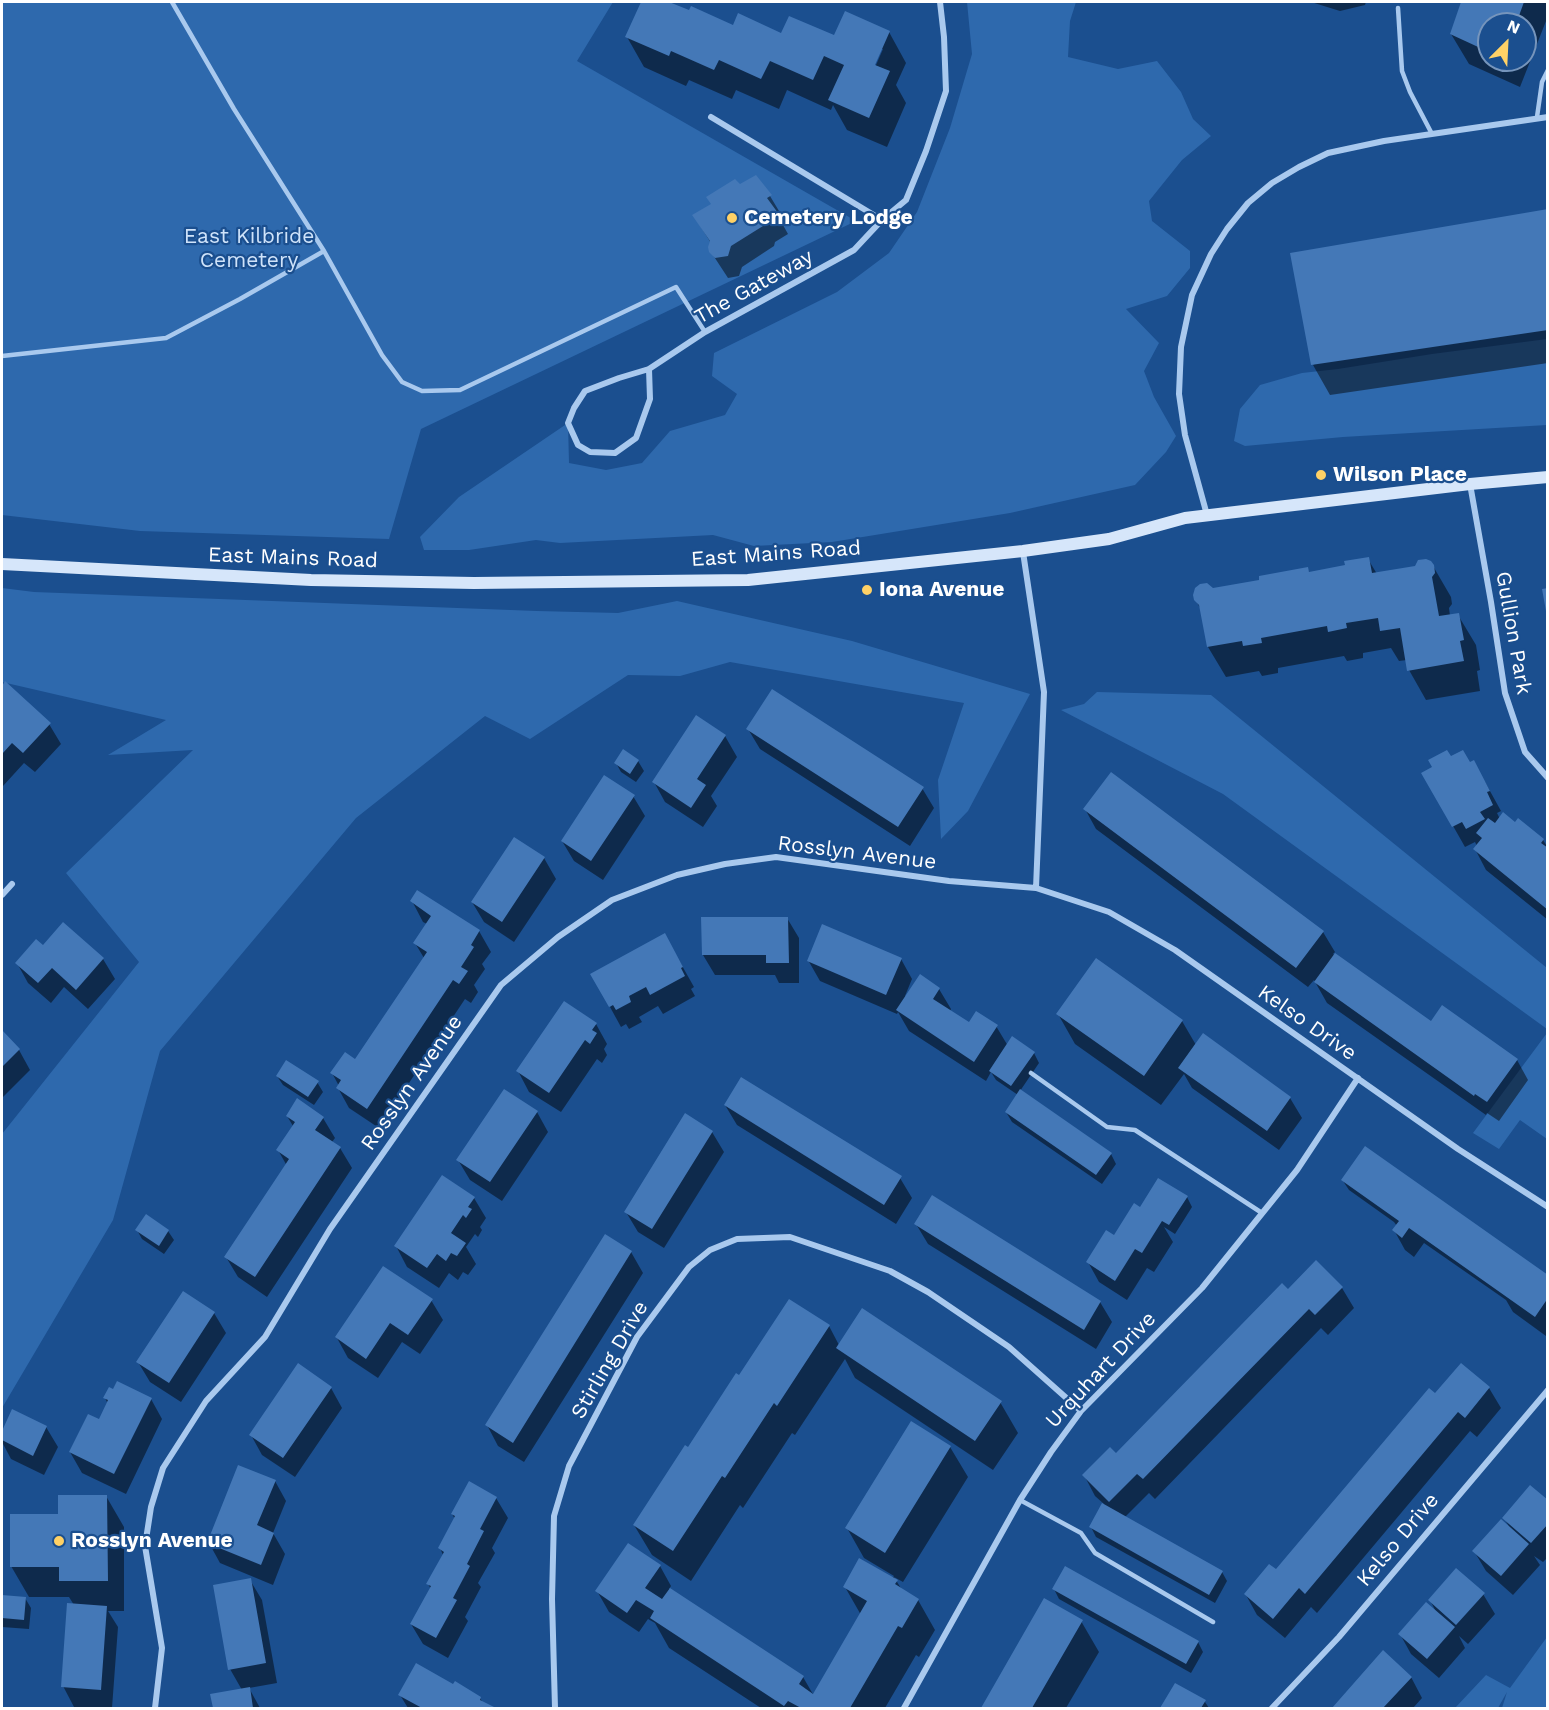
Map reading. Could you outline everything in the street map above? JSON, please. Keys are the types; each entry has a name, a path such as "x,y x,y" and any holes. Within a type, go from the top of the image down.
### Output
{"main road":[{"name":"East Mains Road","path":"2,564 311,580 474,583 748,580 1023,551 1109,539 1185,518 1548,477"}],"street":[{"name":"The Gateway","path":"649,369 650,399 636,438 615,453 590,452 578,446 568,423 585,391 649,369 705,332 854,250 882,220 906,201 926,152 946,91 940,2"},
{"path":"711,117 882,220"},
{"path":"1207,516 1185,435 1179,394 1181,347 1192,295 1211,254 1248,203 1272,183 1328,153 1384,141 1548,117"},
{"name":"Gullion Park","path":"1470,484 1505,693 1525,752 1548,778"},
{"path":"1023,551 1044,692 1036,888"},
{"name":"Rosslyn Avenue","path":"155,1708 162,1648 145,1546 151,1507 163,1468 206,1401 266,1337 330,1229 501,986 558,937 612,900 677,875 725,864 776,857 949,881 1036,888"},
{"path":"2,895 12,884"},
{"name":"Kelso Drive","path":"1036,888 1109,912 1175,950 1458,1149 1548,1208"},
{"name":"Urquhart Drive","path":"904,1708 1020,1500 1081,1410 1202,1288 1297,1170 1358,1078"},
{"name":"Stirling Drive","path":"555,1708 552,1599 554,1516 568,1466 637,1338 689,1267 710,1250 737,1239 790,1237 890,1271 928,1292 1009,1347 1081,1410"},
{"name":"Kelso Drive","path":"1272,1708 1339,1637 1548,1390"}],"lane":[{"path":"172,2 234,109 324,251 382,355 402,382 422,391 460,390 676,287 705,332"},
{"path":"1398,8 1402,71 1410,92 1432,134"},
{"path":"1537,117 1542,82 1548,70"},
{"path":"2,356 166,338 324,251"},
{"path":"1031,1072 1107,1127 1135,1130 1262,1213"},
{"path":"1020,1500 1081,1533 1095,1553 1213,1622"}],"green space":[{"name":"East Kilbride Cemetery","path":"2,2 613,2 577,61 856,221 421,429 389,539 140,531 2,515"},
{"path":"967,2 1076,2 1070,21 1068,57 1118,69 1157,61 1181,92 1193,119 1211,136 1182,160 1149,201 1152,221 1190,251 1190,268 1167,296 1126,309 1159,343 1144,371 1154,397 1176,436 1166,452 1135,485 1010,513 832,542 754,546 713,535 560,543 536,540 469,550 424,550 420,537 459,497 568,423 569,463 606,470 642,463 670,431 725,415 737,394 712,376 714,353 837,292 889,253 917,212 950,128 972,54"},
{"path":"1547,339 1547,425 1343,437 1245,446 1234,441 1240,409 1260,385 1302,373"},
{"path":"2,588 34,592 618,613 677,601 852,641 1030,694 968,811 941,839 938,780 964,703 730,662 680,676 628,675 530,739 485,716 356,818 160,1051 113,1220 2,1408 2,1134 139,962 66,873 193,750 108,755 166,720 2,682"},
{"path":"1097,692 1211,695 1547,968 1547,1029 1223,794 1061,710 1084,704"},
{"path":"1547,1033 1547,1139 1520,1120 1499,1149 1473,1133"},
{"path":"1547,1637 1547,1708 1502,1708 1507,1692 1498,1708 1455,1708 1486,1675 1510,1688"}],"building":[{"path":"641,2 669,2 689,10 691,6 733,25 738,13 781,33 789,16 834,35 845,11 890,31 875,65 890,71 869,118 828,100 844,65 824,56 813,80 770,61 761,79 719,60 714,70 671,51 669,56 625,37"},
{"path":"1461,2 1524,2 1520,12 1477,12 1477,46 1450,34"},
{"name":"Cemetery Lodge","path":"756,175 772,195 767,198 778,213 764,221 763,226 731,246 728,256 715,258 709,252 710,241 692,215 711,204 706,197 735,179 740,184"},
{"path":"1548,209 1548,330 1311,365 1290,253"},
{"path":"1369,557 1372,573 1415,566 1418,560 1431,561 1434,565 1435,573 1432,577 1439,616 1459,613 1464,640 1460,641 1464,661 1407,671 1400,628 1380,631 1378,618 1346,623 1347,628 1328,632 1327,626 1261,638 1262,643 1243,646 1242,641 1207,647 1199,605 1193,595 1195,588 1200,584 1207,583 1213,588 1259,580 1259,576 1308,567 1309,572 1345,565 1344,561"},
{"path":"1548,588 1548,611 1546,611 1542,589"},
{"path":"5,681 51,723 23,753 12,743 2,754 2,686"},
{"path":"772,689 924,787 898,827 746,729"},
{"path":"696,715 726,735 697,779 706,785 691,808 652,782"},
{"path":"623,749 639,760 630,774 614,763"},
{"path":"1447,750 1451,756 1463,750 1470,762 1474,760 1490,791 1487,792 1493,805 1480,812 1485,819 1466,829 1462,822 1452,827 1421,773 1432,767 1428,760"},
{"path":"1111,772 1324,931 1296,968 1083,809"},
{"path":"604,775 635,795 591,861 561,841"},
{"path":"1503,812 1515,822 1518,818 1544,839 1541,843 1548,848 1548,910 1473,849 1482,838 1476,833 1488,818 1495,823"},
{"path":"514,837 545,857 502,922 471,902"},
{"path":"417,890 480,930 471,945 474,947 461,967 468,971 459,984 453,980 367,1109 336,1088 341,1080 330,1073 345,1052 355,1059 427,952 413,943 431,916 410,901"},
{"path":"701,917 788,917 789,963 766,963 766,955 702,955"},
{"path":"63,922 104,958 76,990 52,968 38,983 15,963 36,939 43,945"},
{"path":"822,924 902,958 886,995 807,961"},
{"path":"665,933 683,967 681,968 685,976 650,995 646,987 629,996 631,1002 616,1010 613,1005 609,1007 590,974"},
{"path":"1335,953 1431,1021 1442,1005 1518,1059 1487,1102 1475,1094 1474,1096 1314,982"},
{"path":"1096,958 1183,1020 1144,1076 1056,1014"},
{"path":"920,974 940,988 933,999 969,1022 976,1011 998,1025 974,1062 896,1010"},
{"path":"564,1001 597,1023 592,1030 597,1033 590,1044 585,1040 549,1093 516,1071"},
{"path":"2,1030 20,1049 2,1067"},
{"path":"1203,1033 1291,1097 1267,1131 1178,1068"},
{"path":"1012,1036 1035,1052 1011,1086 989,1071"},
{"path":"286,1060 319,1081 308,1097 276,1076"},
{"path":"741,1077 902,1176 884,1205 724,1105"},
{"path":"504,1089 538,1111 490,1182 456,1160"},
{"path":"1020,1089 1112,1153 1096,1175 1005,1112"},
{"path":"297,1098 324,1117 315,1130 341,1147 255,1277 224,1257 289,1159 276,1150 295,1122 286,1116"},
{"path":"685,1113 713,1131 652,1229 624,1212"},
{"path":"1365,1146 1548,1275 1548,1298 1535,1317 1409,1228 1402,1238 1392,1230 1399,1221 1341,1180"},
{"path":"442,1175 475,1197 468,1207 472,1209 466,1218 463,1215 451,1233 466,1243 457,1256 451,1253 446,1261 437,1254 427,1268 394,1246"},
{"path":"1158,1178 1188,1196 1169,1225 1162,1221 1142,1253 1135,1249 1115,1281 1086,1262 1106,1230 1114,1235 1134,1203 1140,1207"},
{"path":"932,1195 1101,1301 1084,1330 914,1224"},
{"path":"146,1214 169,1230 159,1246 135,1230"},
{"path":"605,1234 632,1251 513,1443 485,1425"},
{"path":"1316,1260 1343,1287 1315,1315 1309,1309 1143,1479 1137,1474 1109,1502 1082,1475 1110,1447 1116,1453 1282,1283 1288,1289"},
{"path":"383,1266 433,1299 408,1335 390,1323 366,1359 335,1337"},
{"path":"183,1291 215,1312 169,1383 136,1362"},
{"path":"789,1299 830,1325 777,1406 774,1403 725,1478 722,1476 673,1551 633,1525 685,1445 688,1447 736,1373 739,1375"},
{"path":"862,1308 1002,1401 975,1441 836,1348"},
{"path":"298,1363 332,1387 283,1458 249,1435"},
{"path":"1461,1363 1490,1387 1465,1418 1458,1412 1305,1594 1299,1588 1273,1619 1244,1594 1269,1564 1276,1569 1429,1388 1435,1393"},
{"path":"117,1381 152,1398 114,1474 69,1452 88,1414 99,1419 108,1400 103,1398 109,1387 113,1389"},
{"path":"12,1409 47,1426 33,1456 2,1440 2,1431"},
{"path":"911,1421 951,1446 885,1553 845,1528"},
{"path":"238,1465 276,1480 257,1525 274,1533 261,1565 207,1543"},
{"path":"469,1481 497,1497 480,1529 484,1531 467,1564 470,1566 453,1598 457,1600 436,1638 410,1624 431,1586 426,1584 444,1552 438,1548 455,1516 451,1514"},
{"path":"1530,1485 1548,1500 1548,1524 1531,1543 1502,1518"},
{"name":"Rosslyn Avenue","path":"58,1495 107,1495 108,1581 59,1581 59,1567 10,1567 10,1514 58,1514"},
{"path":"1102,1503 1223,1571 1209,1595 1089,1527"},
{"path":"1501,1519 1529,1544 1501,1576 1472,1551"},
{"path":"628,1543 661,1565 645,1588 662,1599 670,1588 804,1676 799,1684 813,1694 867,1601 843,1587 859,1558 898,1580 895,1584 919,1599 902,1628 898,1626 850,1708 801,1708 788,1701 784,1706 650,1618 654,1611 636,1600 627,1613 595,1591"},
{"path":"1065,1566 1199,1641 1186,1664 1052,1589"},
{"path":"1456,1568 1485,1593 1456,1625 1428,1600"},
{"path":"251,1578 266,1663 228,1670 213,1585"},
{"path":"2,1595 26,1597 24,1620 2,1618"},
{"path":"1044,1598 1083,1620 1032,1708 981,1708"},
{"path":"1426,1602 1455,1627 1427,1659 1398,1634"},
{"path":"67,1603 107,1606 101,1690 61,1687"},
{"path":"1383,1650 1412,1677 1383,1708 1332,1708"},
{"path":"416,1663 453,1684 455,1681 481,1697 480,1700 496,1708 422,1708 398,1695"},
{"path":"1175,1683 1206,1700 1201,1708 1160,1708"},
{"path":"250,1687 253,1708 213,1708 210,1694"}],"place":[{"name":"Cemetery Lodge","path":"732,218"},
{"name":"Wilson Place","path":"1321,475"},
{"name":"Iona Avenue","path":"867,590"},
{"name":"Rosslyn Avenue","path":"59,1541"}]}
